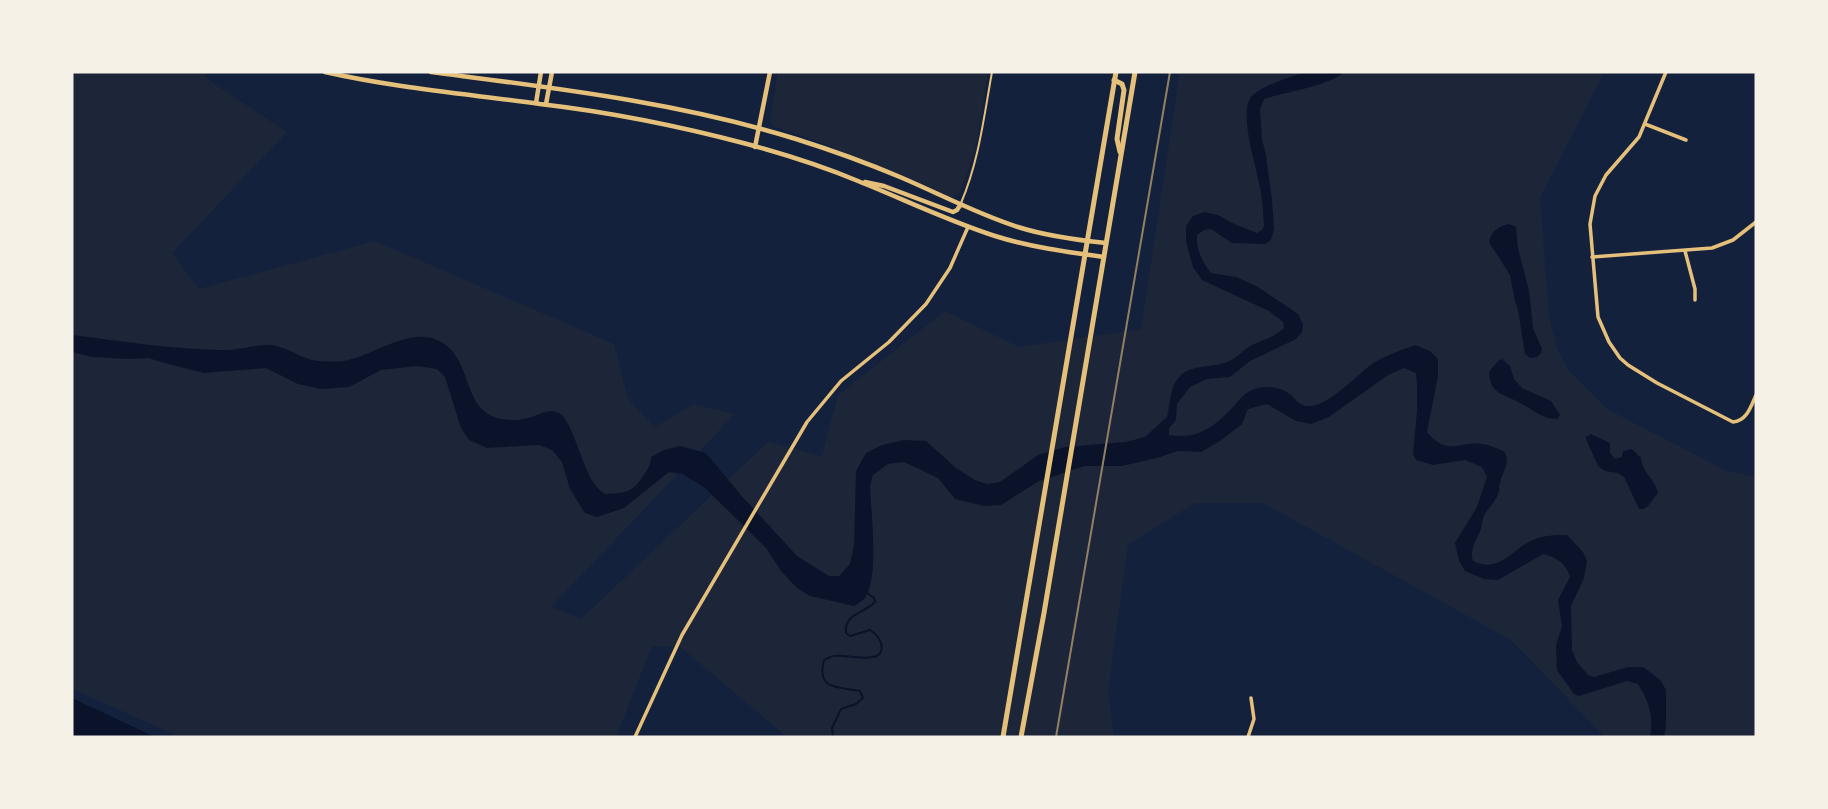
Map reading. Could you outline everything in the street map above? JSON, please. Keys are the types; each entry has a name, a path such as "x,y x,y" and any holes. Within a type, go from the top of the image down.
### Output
{"main road":[{"path":"325,72 419,90 546,104 664,124 755,147 884,186 945,210 953,212 961,204"},
{"path":"431,72 657,105 760,129 796,139 899,177 1019,228 1106,243"},
{"path":"536,103 541,72"},
{"path":"546,104 552,72"},
{"path":"755,147 770,72"},
{"path":"1003,737 1116,72"},
{"path":"1021,737 1135,72"},
{"path":"1114,80 1122,84 1124,90 1117,139 1121,156"},
{"path":"854,179 968,227 1024,244 1104,257"}],"street":[{"path":"1666,72 1633,146 1606,176 1595,196 1590,224 1598,317 1609,342 1620,358 1657,383 1734,422 1740,422 1745,417 1756,395"},
{"path":"1645,124 1686,140"},
{"path":"1592,257 1703,250 1733,240 1756,222"},
{"path":"635,737 682,635 807,422 841,381 898,334 926,304 950,268 968,227"},
{"path":"1685,251 1695,289 1695,300"},
{"path":"1248,737 1254,719 1251,698"}],"lane":[{"path":"961,204 977,158 992,72"}],"shaded area":[{"path":"72,72 203,72 211,82 287,132 172,253 199,289 375,241 614,344 628,399 655,427 693,404 735,414 551,607 581,619 768,442 822,456 838,395 945,311 1019,347 1141,329 1180,72 1604,72 1540,198 1549,315 1557,349 1569,371 1607,409 1727,471 1756,477 1756,737 1605,737 1511,640 1263,503 1195,503 1128,545 1108,690 1114,737 787,737 679,646 652,646 616,737 180,737 72,689"},
{"path":"778,72 988,72 975,152 960,193 953,197 948,196 820,142 773,126 770,120"},
{"path":"1305,72 1344,72 1318,85 1264,99 1260,109 1272,200 1274,229 1271,240 1265,244 1232,243 1211,229 1197,235 1200,255 1211,273 1236,277 1258,287 1298,314 1303,324 1302,332 1296,339 1250,361 1230,377 1207,379 1190,387 1177,404 1176,420 1169,428 1169,435 1189,435 1206,430 1252,390 1274,388 1287,392 1303,405 1316,405 1334,395 1384,357 1415,345 1430,351 1438,359 1438,376 1427,432 1434,440 1447,446 1484,444 1504,451 1506,456 1507,463 1499,491 1483,518 1473,549 1473,561 1491,564 1505,559 1533,540 1567,535 1583,552 1587,561 1584,578 1571,606 1572,650 1577,662 1588,675 1594,677 1628,667 1643,667 1661,681 1666,690 1664,737 1650,737 1650,710 1638,684 1627,681 1579,696 1574,694 1557,670 1556,645 1562,626 1558,600 1570,577 1560,561 1543,554 1498,580 1484,579 1465,571 1459,561 1455,543 1477,507 1487,477 1482,467 1465,460 1433,465 1416,460 1413,454 1417,411 1416,373 1404,368 1388,375 1329,417 1311,424 1296,421 1267,404 1248,409 1242,424 1201,452 1178,451 1122,466 1085,466 1039,481 1001,505 984,506 955,499 938,478 904,462 888,464 873,475 870,486 872,574 865,598 854,606 810,596 797,588 781,571 766,548 704,487 682,474 669,472 624,508 597,517 585,513 570,489 562,462 552,450 539,445 487,448 469,440 461,428 445,377 437,369 417,366 381,370 349,387 321,389 298,384 266,368 204,373 148,358 92,357 72,352 72,335 201,349 226,350 272,345 312,360 336,362 355,358 404,339 428,337 450,348 476,401 482,410 492,416 515,420 547,412 559,413 569,426 592,480 605,494 625,492 633,488 648,469 651,457 664,450 680,446 706,453 797,556 829,576 839,576 850,564 854,546 856,471 866,453 882,445 904,440 926,441 956,468 975,480 987,484 1000,482 1038,455 1065,447 1126,442 1145,437 1167,417 1174,385 1185,372 1230,361 1250,346 1284,328 1283,322 1269,311 1202,280 1193,267 1186,242 1186,226 1193,216 1204,212 1218,215 1257,233 1262,230 1262,201 1250,143 1248,105 1251,97 1261,89"},
{"path":"1509,224 1516,227 1518,248 1529,291 1533,328 1542,349 1537,357 1530,358 1525,354 1510,275 1489,242 1496,230"},
{"path":"1502,359 1510,366 1514,379 1522,388 1551,401 1560,415 1557,419 1543,416 1492,386 1489,372"},
{"path":"1591,434 1610,443 1610,453 1615,459 1622,457 1623,451 1632,449 1641,458 1658,493 1647,507 1639,509 1624,477 1598,466 1586,439"},
{"path":"72,698 155,737 72,737"}],"waterway":[{"path":"833,737 832,728 841,709 856,704 863,698 860,691 826,682 822,670 824,660 831,656 872,657 881,651 879,639 870,630 850,636 846,633 848,621 875,602 866,592"}],"railway":[{"path":"1056,737 1170,72"}]}
